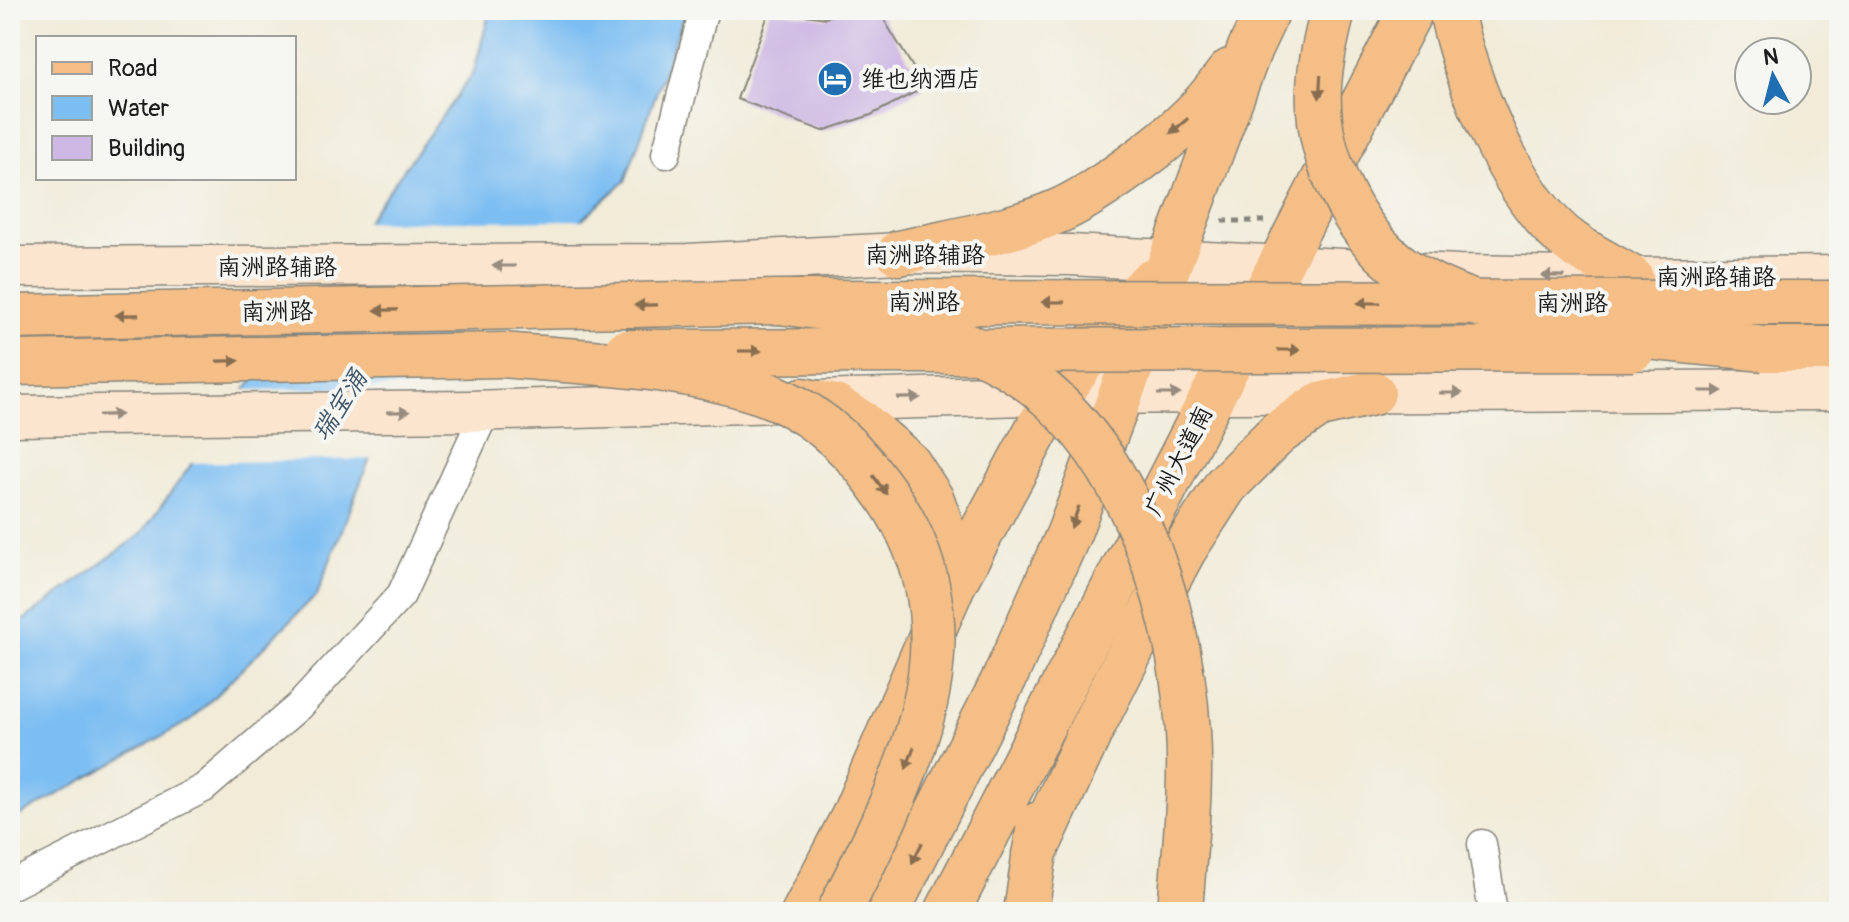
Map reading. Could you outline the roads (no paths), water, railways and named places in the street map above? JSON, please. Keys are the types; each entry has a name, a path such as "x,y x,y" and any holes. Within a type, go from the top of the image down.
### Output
{"main road":[{"path":"1333,10 1319,87 1320,126 1329,164 1348,206 1371,239 1401,267 1461,300 1543,319 1620,332 1764,349"},
{"name":"广州大道南","path":"947,912 1411,10"},
{"path":"1451,10 1467,71 1511,170 1528,200 1570,242 1631,278"},
{"path":"887,912 1005,677 1069,533 1259,29"},
{"path":"899,253 1055,213 1089,195 1199,110 1259,29"},
{"path":"804,912 853,817 953,585 1039,426 1105,329 1178,240"},
{"name":"南洲路辅路","path":"10,267 688,264 899,253 1070,255 1178,240 1280,265 1458,275 1631,278 1839,276"},
{"path":"675,405 686,397 701,373 708,334 705,293 699,278 688,264"},
{"path":"780,302 914,327 979,351 1009,367 1040,390 1090,441 1110,469 1144,536 1177,649 1183,682 1189,785 1180,912"},
{"name":"南洲路","path":"10,317 780,302 1839,303"},
{"name":"南洲路","path":"10,363 744,350 1839,349"},
{"path":"504,355 676,372 763,393 800,410 834,432 861,460 903,517 930,594 933,648 928,698 916,744 897,793 839,912"},
{"path":"21,416 478,410 1061,394 1839,390"},
{"path":"1034,854 1097,717 1184,550 1226,485 1278,433 1319,405 1373,393"},
{"path":"803,400 835,407 862,423 908,463 932,500 948,545 953,585"},
{"path":"1184,550 1202,740 1195,912"},
{"path":"1026,912 1064,684"}],"street":[{"path":"666,154 704,10"},
{"path":"10,886 204,788 299,706 401,595 478,410"},
{"path":"1482,844 1493,912"}],"water":[{"name":"瑞宝涌","path":"490,10 686,10 625,181 451,336 379,435 317,594 191,720 10,821 10,630 141,534 474,72"}],"place":[{"name":"维也纳酒店","path":"835,79"}]}
